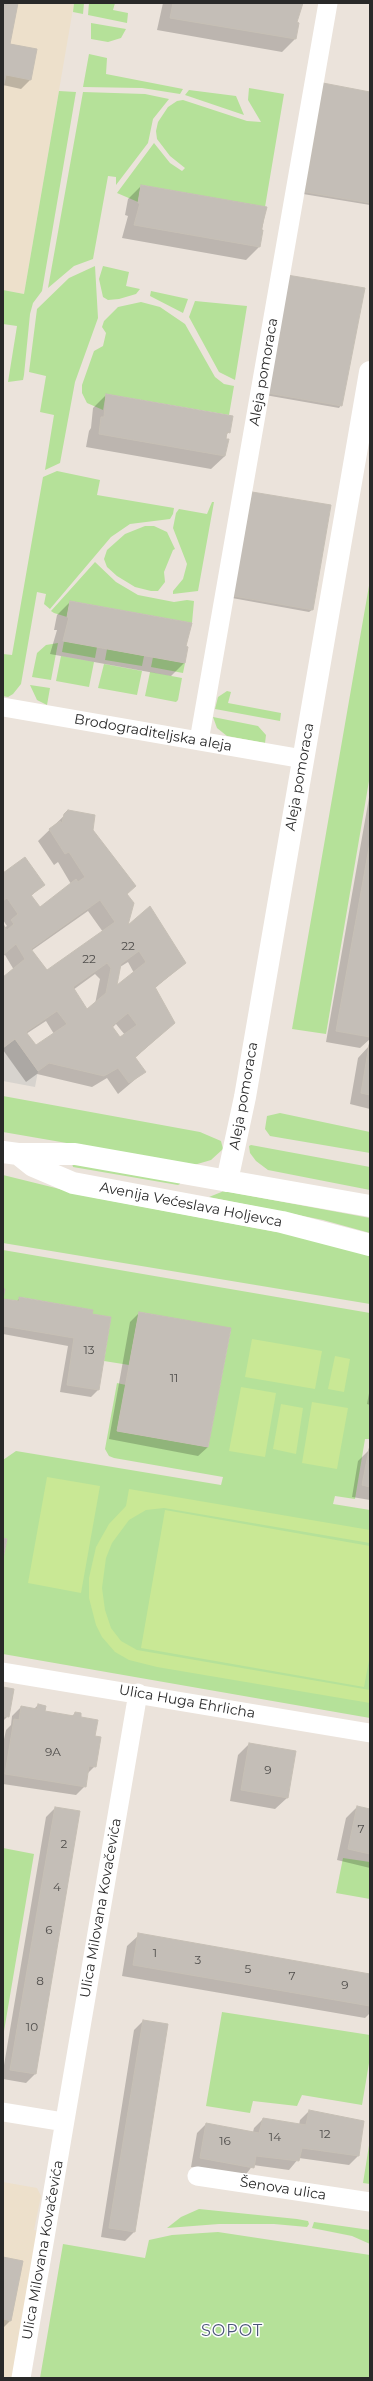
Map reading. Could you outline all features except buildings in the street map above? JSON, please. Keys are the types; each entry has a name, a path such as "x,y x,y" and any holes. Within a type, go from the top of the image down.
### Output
{"street":[{"name":"Aleja pomoraca","path":"199,741 328,3"},
{"name":"Aleja pomoraca","path":"227,1181 245,1097 370,372"},
{"name":"Brodograditeljska aleja","path":"3,707 303,759"},
{"name":"Avenija Većeslava Holjevca","path":"10,1153 75,1154 370,1206"},
{"name":"Avenija Većeslava Holjevca","path":"10,1153 32,1166 73,1183 282,1222 370,1245"},
{"path":"145,1197 181,1196 212,1188 227,1181"},
{"name":"Ulica Huga Ehrlicha","path":"3,1672 138,1693 370,1733"},
{"name":"Ulica Milovana Kovačevića","path":"21,2378 138,1693"},
{"path":"3,2112 64,2122"},
{"name":"Šenova ulica","path":"197,2176 370,2202"}],"shaded area":[{"path":"3,3 74,3 24,294 3,290"},
{"path":"15,1039 38,1071 35,1087 3,1081 3,1048"},
{"path":"3,2182 37,2188 41,2196 34,2230 40,2231 13,2378 3,2378"}],"green space":[{"path":"74,3 84,3 83,14 73,12"},
{"path":"89,3 115,3 113,10 128,13 127,23 88,15"},
{"path":"91,23 126,29 121,38 108,42 91,39"},
{"path":"89,54 107,58 106,74 183,89 180,94 142,88 83,87"},
{"path":"249,88 284,94 265,207 141,185 138,202 117,193 154,143 170,163 182,171 185,168 170,156 157,139 156,131 158,122 168,107 177,101 183,100 247,121 261,122 248,100"},
{"path":"189,90 236,96 244,115 185,95"},
{"path":"59,91 76,92 42,291 33,303 30,314 23,380 8,382 17,326 3,324 3,290 24,294"},
{"path":"83,92 145,94 169,99 153,119 148,143 116,185 116,177 108,176 93,259 74,266 48,288"},
{"path":"95,266 98,318 75,382 60,463 45,470 54,415 40,412 46,376 29,372 37,309 69,278"},
{"path":"103,266 129,272 126,286 140,289 136,294 119,299 108,300 103,297 99,279"},
{"path":"151,291 188,299 183,313 150,296"},
{"path":"195,301 247,306 235,380 219,372 189,317"},
{"path":"141,302 160,307 185,324 215,377 224,384 234,386 229,415 106,394 103,410 87,403 82,393 82,385 94,351 103,346 106,333 102,327 104,321 118,307"},
{"path":"57,471 100,480 97,495 174,508 173,514 170,519 130,524 111,537 50,609 44,604 46,594 37,592 21,684 13,694 8,697 3,696 3,654 12,655 43,477"},
{"path":"212,502 214,502 198,591 173,594 173,591 183,579 187,564 173,528 176,513 179,509 207,514"},
{"path":"145,526 154,526 167,532 175,549 173,550 164,572 165,582 158,591 135,587 117,576 107,567 104,559 107,550 125,534"},
{"path":"95,562 116,582 138,595 174,602 187,600 194,601 192,623 70,601 67,617 51,611"},
{"path":"370,580 370,775 326,1034 292,1029"},
{"path":"64,641 97,647 95,658 62,652"},
{"path":"58,643 51,680 32,677 37,653 46,645"},
{"path":"107,649 144,656 142,666 105,660"},
{"path":"61,656 94,662 89,687 56,681"},
{"path":"153,657 185,663 183,673 151,667"},
{"path":"104,664 142,671 137,695 98,688"},
{"path":"150,672 182,678 178,700 176,702 145,696"},
{"path":"30,685 50,688 47,705 37,700"},
{"path":"227,691 231,692 228,703 281,713 280,721 215,709 218,697"},
{"path":"213,717 258,726 266,735 265,743 227,736 217,728"},
{"path":"3,1096 200,1132 221,1141 223,1149 211,1160 194,1165 3,1132"},
{"path":"280,1113 370,1132 370,1153 270,1136 265,1129 267,1116"},
{"path":"251,1145 370,1167 370,1190 268,1170 256,1161 250,1153 249,1146"},
{"path":"72,1163 180,1182 180,1184 178,1185 73,1167"},
{"path":"3,1175 96,1198 314,1239 370,1256 370,1304 3,1243"},
{"path":"224,1191 370,1218 370,1233 323,1220 209,1197"},
{"path":"3,1250 370,1313 370,1439 365,1439 355,1499 335,1496 333,1504 370,1510 370,1718 3,1654 3,1559 7,1539 3,1538 3,1460 16,1451 221,1485 223,1477 114,1458 109,1456 105,1449 117,1383 126,1385 117,1431 208,1447 231,1329 139,1312 129,1365 104,1361 111,1317 92,1314 92,1310 20,1297 19,1301 3,1299"},
{"path":"252,1339 322,1351 315,1389 245,1377"},
{"path":"335,1356 350,1359 344,1392 328,1389"},
{"path":"241,1387 276,1393 265,1457 229,1451"},
{"path":"312,1402 348,1408 337,1469 302,1463"},
{"path":"281,1404 303,1408 296,1454 273,1449"},
{"path":"47,1477 100,1486 81,1593 28,1583"},
{"path":"129,1489 370,1530 370,1543 164,1508 146,1510 129,1520 112,1543 106,1558 102,1588 105,1610 111,1628 121,1641 137,1650 370,1690 370,1703 157,1667 129,1660 115,1652 102,1637 96,1625 89,1598 89,1578 96,1547 109,1524 126,1506"},
{"path":"165,1510 370,1546 370,1655 364,1687 141,1648"},
{"path":"3,1848 34,1854 3,2037"},
{"path":"343,1858 370,1862 370,1899 336,1893"},
{"path":"222,2012 370,2035 370,2057 362,2105 302,2095 297,2106 253,2101 250,2113 206,2106"},
{"path":"370,2139 370,2184 363,2183"},
{"path":"199,2209 297,2219 308,2221 309,2224 307,2227 274,2224 219,2224 167,2228 181,2217"},
{"path":"314,2222 370,2230 370,2244 352,2236 312,2228"},
{"path":"218,2232 370,2255 370,2378 40,2378 63,2244 145,2258 149,2240 172,2235"}],"district":[{"name":"SOPOT","path":"232,2331"}]}
